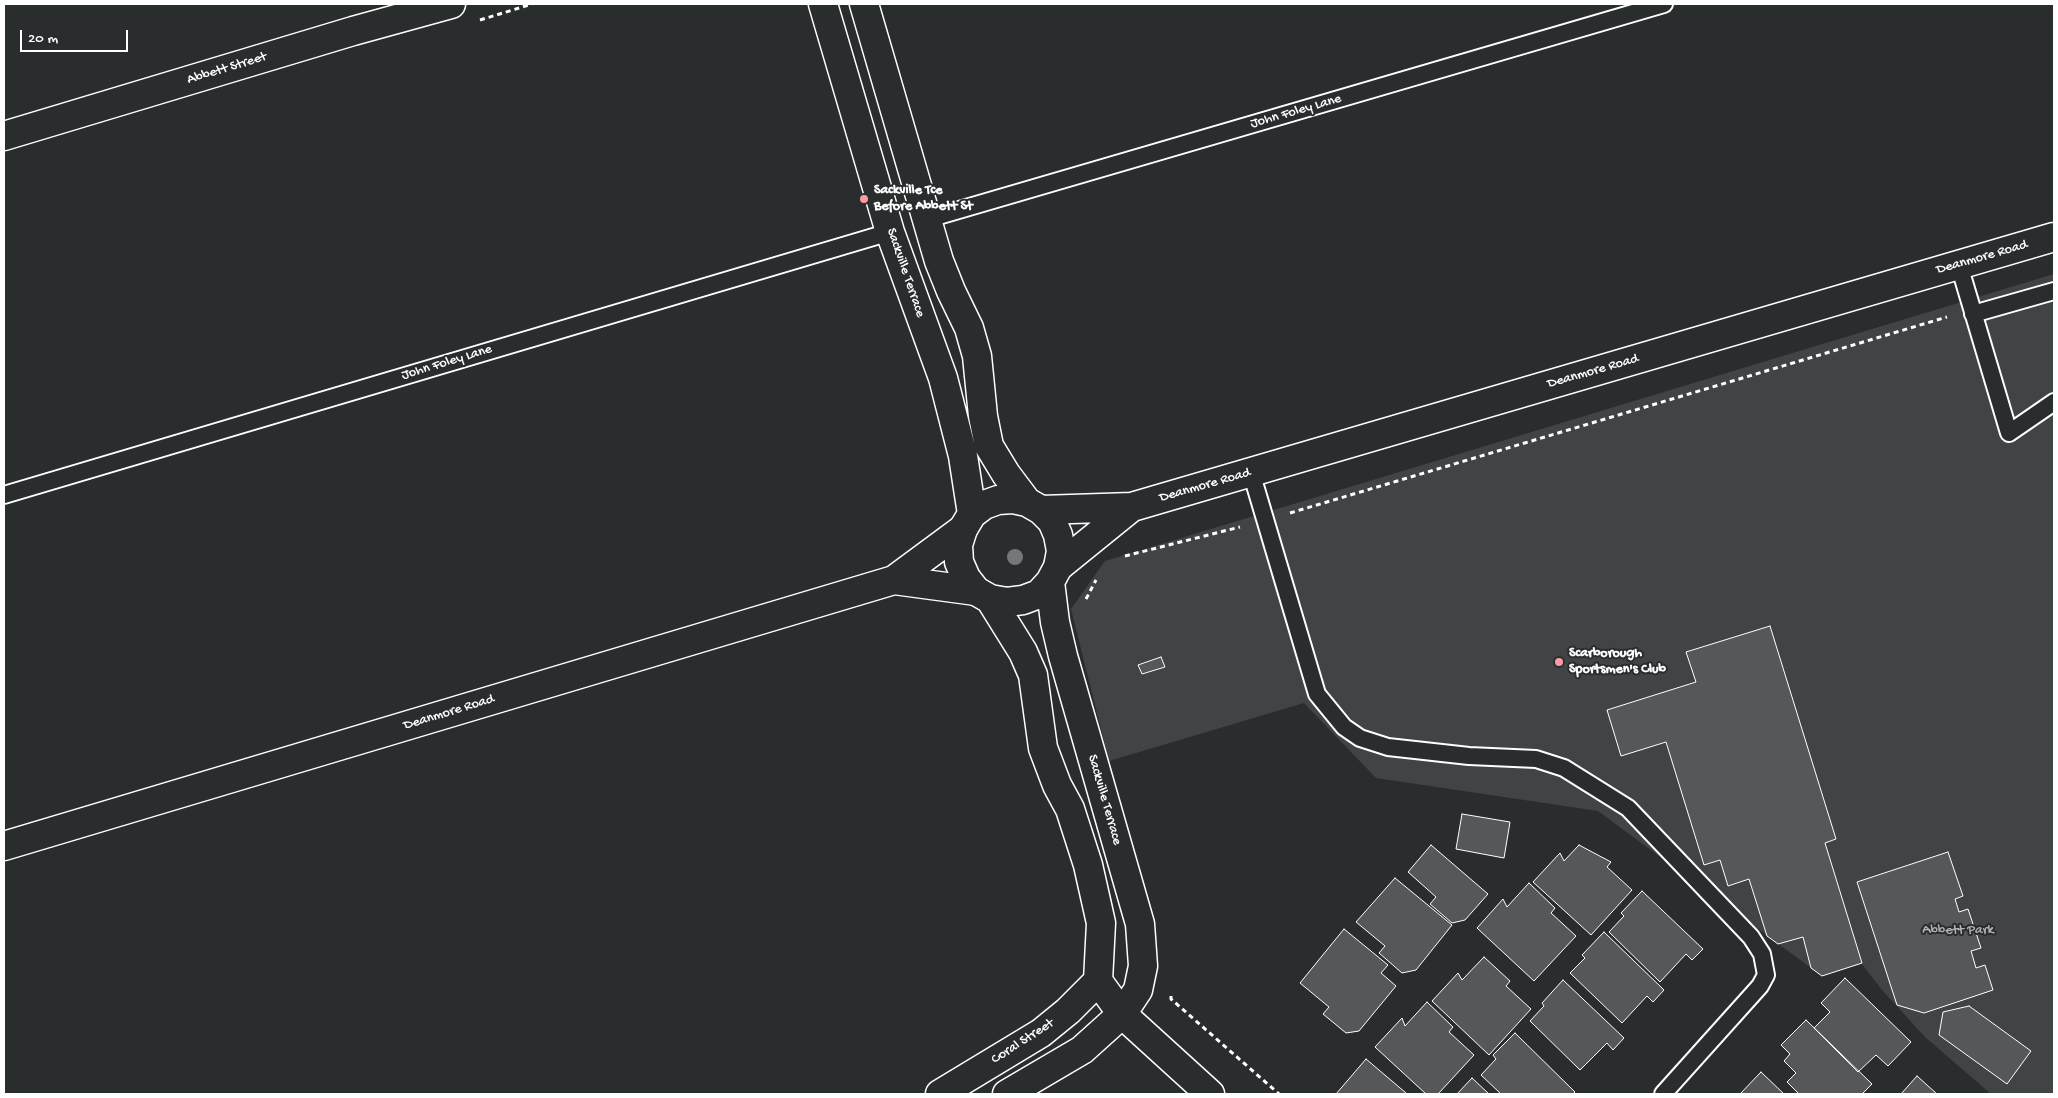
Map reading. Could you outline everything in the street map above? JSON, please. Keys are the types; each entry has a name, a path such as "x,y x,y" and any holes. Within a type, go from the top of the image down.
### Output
{"street":[{"name":"Abbett Street","path":"4,136 353,31 451,4"},
{"name":"Sackville Terrace","path":"823,4 890,232 943,378 964,456 968,522 958,546 959,562 966,578 983,595 1023,652 1034,675 1043,748 1057,785 1070,809 1088,865 1101,923 1098,981"},
{"name":"Sackville Terrace","path":"864,4 939,261 969,328 977,356 982,416 989,446 1006,474 1034,506 1052,521 1058,535 1061,552 1054,575 1056,628 1140,924 1143,966 1138,990 1122,1014 1082,1050 1007,1094"},
{"name":"Deanmore Road","path":"1034,506 1132,507 2054,237"},
{"path":"968,522 984,505 998,500 1013,499 1034,506"},
{"name":"Deanmore Road","path":"1054,575 1132,507"},
{"name":"Deanmore Road","path":"4,846 894,580 968,522"},
{"path":"983,595 1007,602 1023,600 1039,594 1054,575"},
{"name":"Deanmore Road","path":"894,580 983,595"},
{"path":"1098,981 1122,1014 1210,1094"},
{"name":"Coral Street","path":"940,1094 1041,1033 1068,1011 1098,981"}],"lane":[{"name":"John Foley Lane","path":"928,220 1664,4"},
{"name":"John Foley Lane","path":"4,495 890,232"},
{"path":"1959,265 2009,433 2054,402"},
{"path":"1972,312 2054,291"},
{"path":"1251,472 1317,694 1344,727 1360,738 1388,746 1469,756 1536,759 1564,768 1628,808 1751,937 1762,954 1766,975 1760,986 1663,1094"}],"path":[{"path":"1124,557 1265,521 1972,312"},
{"path":"1056,628 1074,622 1096,579"}],"green space":[{"name":"Scarborough Sportsmen's Club","path":"2054,274 2054,1094 1991,1094 1925,1037 1882,990 1862,964 1822,976 1598,811 1376,778 1304,703 1109,761 1071,609 1105,561"}],"building":[{"path":"1770,626 1836,839 1825,843 1862,963 1822,976 1811,968 1803,937 1778,944 1767,936 1749,879 1728,886 1720,860 1704,865 1666,742 1621,756 1607,710 1696,682 1686,652"},
{"path":"1161,657 1165,667 1142,674 1138,665"},
{"path":"1462,814 1510,822 1504,858 1456,849"},
{"path":"1431,845 1488,894 1465,920 1452,923 1430,904 1436,897 1408,872"},
{"path":"1579,845 1611,862 1607,867 1632,890 1591,935 1533,882 1560,853 1564,861"},
{"path":"1948,852 1963,896 1955,899 1959,912 1968,909 1981,948 1971,951 1976,968 1985,965 1993,990 1924,1013 1897,1005 1857,882"},
{"path":"1395,878 1452,925 1416,970 1402,973 1379,953 1385,946 1356,922"},
{"path":"1529,883 1555,908 1551,913 1576,936 1534,981 1477,928 1503,899 1507,907"},
{"path":"1642,891 1703,949 1692,960 1686,954 1660,982 1609,932 1624,916 1621,913"},
{"path":"1344,929 1388,965 1381,973 1396,986 1359,1031 1346,1033 1323,1014 1329,1007 1300,983"},
{"path":"1604,932 1664,990 1653,1002 1647,996 1622,1023 1570,973 1585,958 1582,955"},
{"path":"1484,957 1510,981 1506,986 1531,1009 1489,1055 1432,1001 1458,973 1462,980"},
{"path":"1845,978 1911,1042 1888,1066 1876,1055 1858,1072 1814,1028 1830,1012 1821,1003"},
{"path":"1563,980 1624,1038 1613,1050 1607,1043 1580,1070 1530,1021 1544,1006 1542,1003"},
{"path":"1427,1002 1453,1027 1449,1032 1474,1055 1438,1094 1426,1094 1375,1047 1402,1018 1405,1026"},
{"path":"1969,1006 2031,1051 2007,1084 1939,1035 1943,1012"},
{"path":"1806,1020 1872,1084 1862,1094 1799,1094 1787,1082 1796,1073 1784,1061 1790,1054 1781,1045"},
{"path":"1515,1033 1575,1092 1573,1094 1501,1094 1481,1075 1496,1059 1493,1055"},
{"path":"1366,1059 1406,1093 1336,1094"},
{"path":"1761,1072 1784,1094 1740,1094"},
{"path":"1917,1076 1937,1094 1901,1094"},
{"path":"1472,1078 1489,1094 1457,1094"}],"place":[{"name":"Sackville Tce Before Abbett St","path":"864,199"},
{"name":"Scarborough Sportsmen's Club","path":"1559,662"}],"park label":[{"name":"Abbett Park","path":"1958,931"}]}
